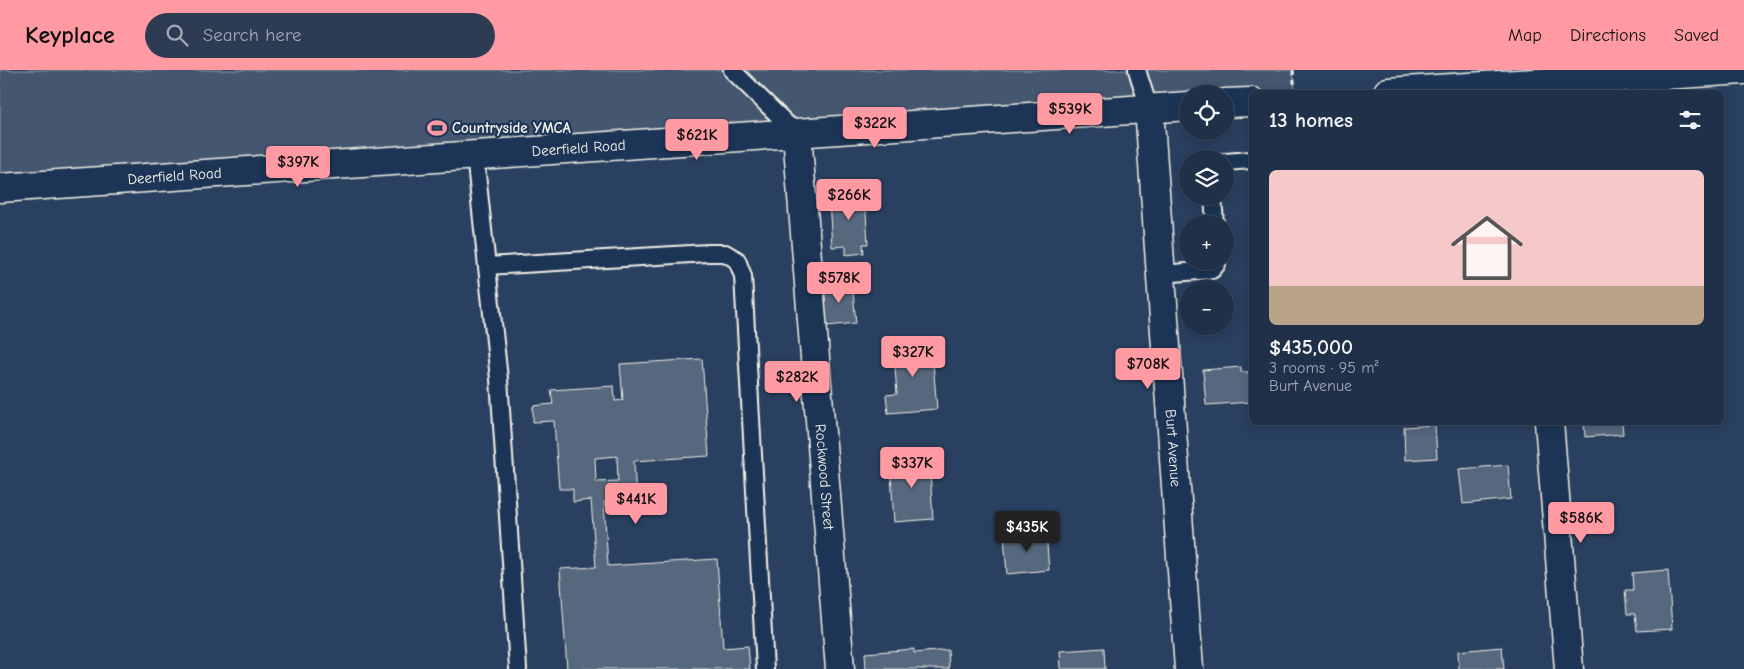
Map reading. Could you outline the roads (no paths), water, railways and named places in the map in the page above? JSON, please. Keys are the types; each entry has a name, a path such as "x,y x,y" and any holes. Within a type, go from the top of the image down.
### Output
{"street":[{"path":"1454,90 1521,88 1744,70"},
{"path":"1234,103 1249,102"},
{"name":"Deerfield Road","path":"0,188 1179,106"},
{"name":"Burt Avenue","path":"1149,108 1189,669"},
{"name":"Rockwood Street","path":"797,134 840,669"},
{"path":"1549,425 1569,669"}],"lane":[{"path":"732,70 797,134"},
{"path":"1137,70 1149,108"},
{"path":"475,155 499,378 518,669"},
{"path":"1234,161 1249,160"},
{"path":"487,266 708,253 725,253 737,260 742,276 765,669"},
{"path":"1161,274 1212,270"}],"place":[{"name":"Countryside YMCA","path":"437,128"}]}
